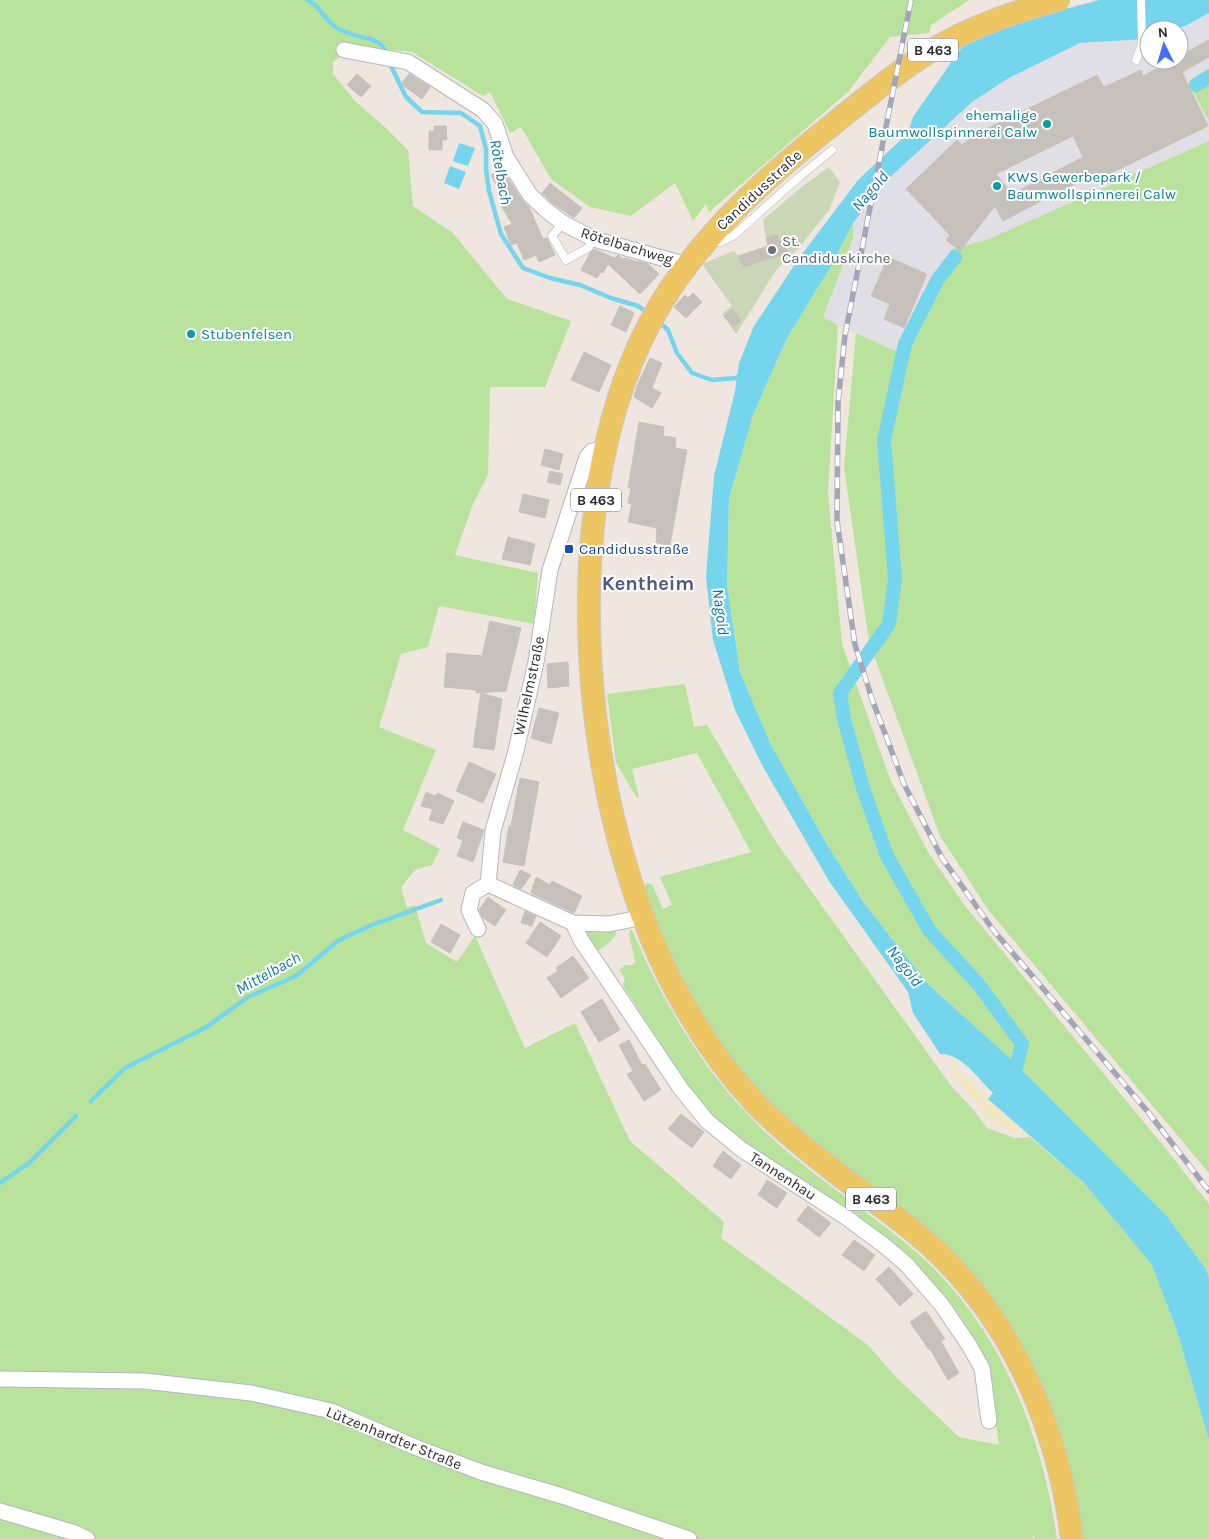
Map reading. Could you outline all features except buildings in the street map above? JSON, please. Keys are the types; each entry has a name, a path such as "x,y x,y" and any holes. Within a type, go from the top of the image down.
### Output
{"main road":[{"name":"Candidusstraße","path":"1058,0 1008,15 959,35 936,47 903,70 866,97 779,169 733,212 687,265 649,325 619,395 605,450 596,503 591,551 589,618 592,683 598,734 615,824 628,872 665,968 706,1040 729,1072 756,1104 793,1138 906,1225 940,1254 971,1288 993,1318 1030,1386 1043,1416 1062,1487 1072,1539"}],"street":[{"name":"Rötelbachweg","path":"344,50 408,62 483,110 494,124 506,157 530,195 563,223 594,239 687,265"},
{"name":"Wilhelmstraße","path":"488,884 493,831 516,751 536,662 550,570 587,456 592,451 605,450"},
{"path":"478,929 470,910 473,894 488,884 573,923 609,924 644,917"},
{"name":"Tannenhau","path":"573,923 581,940 682,1090 708,1121 741,1149 847,1218 886,1247 906,1264 942,1304 982,1368 989,1421"},
{"name":"Lützenhardter Straße","path":"0,1379 144,1381 250,1394 331,1411 415,1447 481,1472 562,1496 689,1539"},
{"path":"0,1511 75,1533 87,1539"}],"lane":[{"path":"1136,60 1142,44 1141,0"},
{"path":"706,241 721,242 733,236 832,150"},
{"path":"563,223 552,236 566,260 588,248 594,239"}],"shaded area":[{"name":"KWS Gewerbepark / Baumwollspinnerei Calw","path":"1209,13 1209,68 1188,82 1209,121 1209,141 989,239 952,249 931,279 895,352 823,317 853,239 853,223 887,180 972,102 1009,78 1080,43 1139,39 1139,70 1189,70 1189,24"}],"green space":[{"path":"0,0 969,0 931,25 929,33 890,37 848,92 709,212 706,204 693,221 675,183 631,216 590,207 551,179 521,127 510,133 490,92 483,96 412,52 349,46 333,62 333,74 355,101 408,150 413,206 453,233 507,299 571,321 545,387 490,387 488,475 473,504 455,555 538,573 534,624 439,606 428,647 401,654 379,727 436,750 403,830 440,849 432,865 415,870 401,887 407,908 415,905 426,943 457,962 475,936 525,1048 575,1023 630,1141 724,1222 721,1238 868,1345 895,1376 959,1437 999,1445 988,1370 979,1347 958,1313 933,1283 908,1258 735,1137 707,1112 687,1087 623,985 625,978 619,970 625,965 633,965 635,961 629,935 630,930 632,930 656,981 683,1029 714,1075 731,1096 787,1152 908,1245 939,1274 967,1306 990,1341 1010,1378 1026,1416 1050,1497 1057,1539 1035,1539 1032,1535 1033,1539 0,1539"},
{"path":"1209,68 1209,121 1188,82"},
{"path":"1209,141 1209,1173 989,911 940,836 869,642 844,467 856,333 895,351 931,279 952,249 989,239"},
{"path":"829,167 840,182 829,210 798,249 777,269 736,334 722,314 732,306 702,264 734,251 743,267 788,253 784,239 779,241 777,235 766,238 763,220 804,185"},
{"path":"853,223 853,239 823,317 838,325 828,493 842,644 890,779 928,852 965,906 1162,1144 1209,1204 1209,1278 1206,1269 1166,1215 1011,1059 928,984 863,902 825,841 770,743 740,672 727,585 729,498 753,415 787,338 830,268"},
{"path":"685,684 694,727 707,725 776,842 952,1087 973,1109 987,1128 1014,1138 1030,1137 1084,1183 1152,1265 1177,1331 1209,1440 1209,1539 1079,1539 1000,1316 762,1099 703,1021 643,894 646,883 652,884 663,909 672,905 660,877 751,852 697,753 632,769 639,797 637,798 616,763 607,694"},
{"path":"588,929 615,930 616,934 609,943 598,951 594,949 584,934"}],"sand":[{"path":"959,1058 961,1061 955,1066 1024,1132 1012,1131 993,1125 982,1113 951,1072 951,1063"}],"water":[{"name":"Nagold","path":"1099,0 1209,0 1209,13 1189,24 1189,20 1139,20 1139,39 1080,43 1009,78 972,102 887,180 853,223 830,268 787,338 753,415 729,498 727,585 740,672 770,743 825,841 863,902 928,984 1011,1059 1166,1215 1206,1269 1209,1278 1209,1440 1177,1331 1152,1265 1084,1183 988,1099 993,1093 963,1062 948,1055 940,1054 913,1013 908,992 829,881 762,765 735,710 713,640 706,577 714,476 735,391 739,363 754,326 799,258 858,180 908,133 913,117 962,47 992,33 1043,15"},
{"path":"459,143 475,148 468,166 453,161"},
{"path":"450,166 466,172 459,189 444,183"}],"waterway":[{"name":"Rötelbach","path":"307,0 316,5 328,21 339,29 381,44 387,54"},
{"name":"Rötelbach","path":"389,62 406,97 422,112 461,113 480,126 486,149 489,191 501,234 523,268 550,278 580,285 611,298 638,306 649,314"},
{"path":"1196,85 1209,77"},
{"path":"955,257 938,279 905,344 884,440 895,579 889,624 840,693 844,719 863,788 887,856 929,930 979,985 1022,1044 1012,1083"},
{"name":"Rötelbach","path":"659,322 668,330 677,353 692,373 712,380 736,378 742,374"},
{"name":"Mittelbach","path":"91,1101 125,1068 205,1028 248,997 296,976 339,940 372,925 441,900"},
{"name":"Mittelbach","path":"0,1183 29,1163 76,1116"}],"railway":[{"path":"911,0 845,335 838,403 837,521 855,645 872,699 904,784 942,858 994,931 1148,1112 1209,1191"}],"place":[{"name":"ehemalige Baumwollspinnerei Calw","path":"1047,124"},
{"name":"KWS Gewerbepark / Baumwollspinnerei Calw","path":"997,186"},
{"name":"St. Candiduskirche","path":"772,250"},
{"name":"Stubenfelsen","path":"191,334"},
{"name":"Candidusstraße","path":"569,549"}],"district":[{"name":"Kentheim","path":"648,583"}]}
